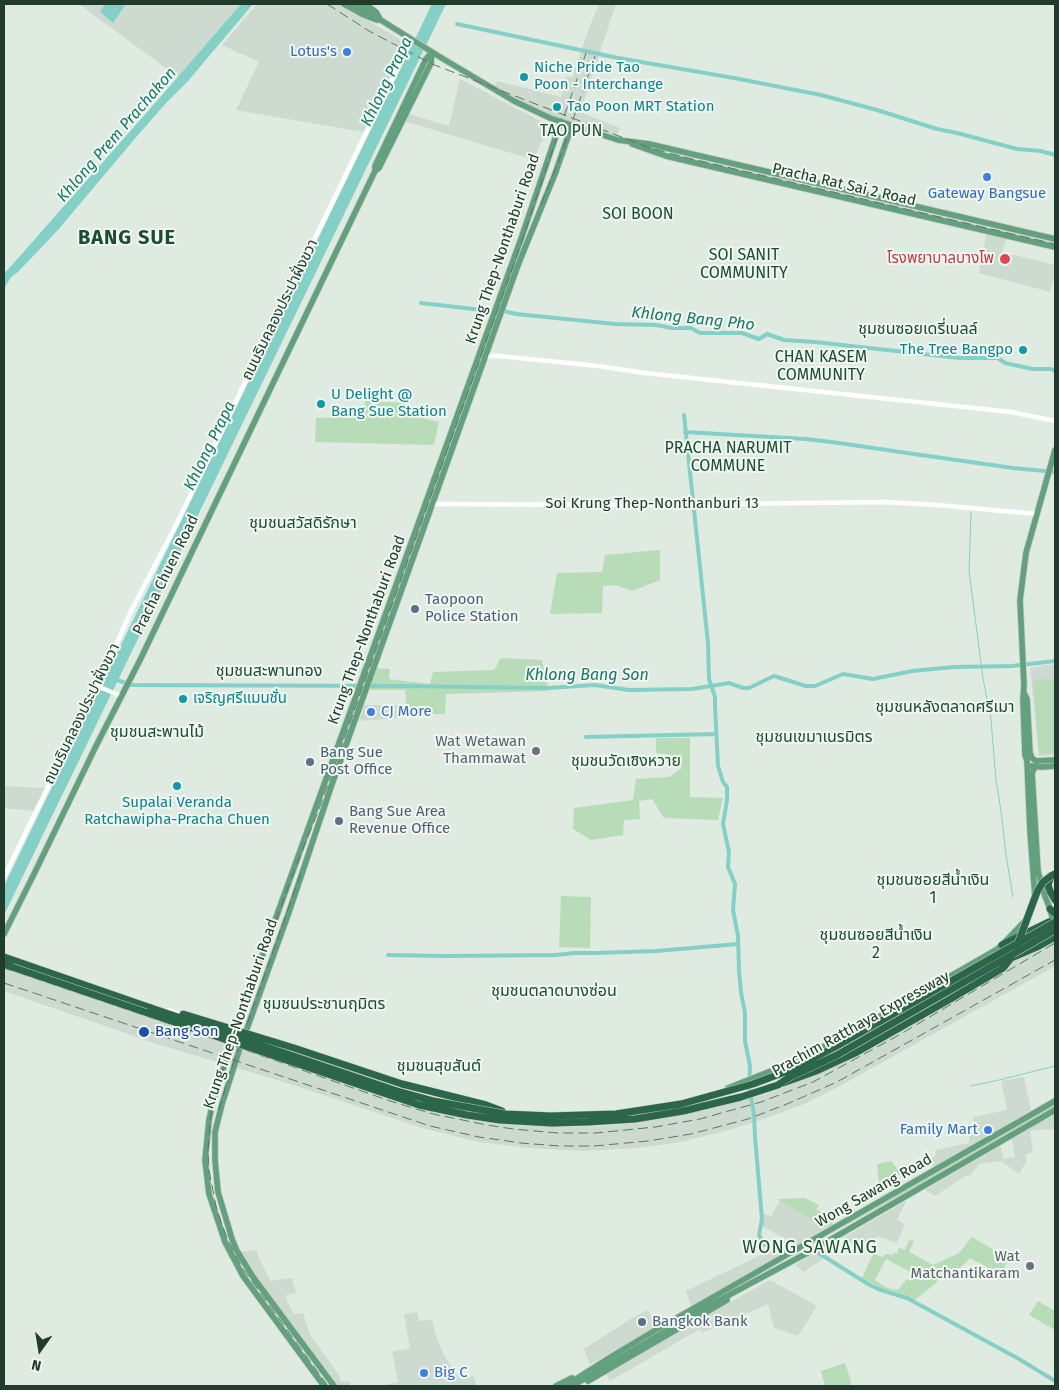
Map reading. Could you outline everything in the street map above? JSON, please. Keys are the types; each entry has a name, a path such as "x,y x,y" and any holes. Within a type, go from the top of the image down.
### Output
{"highway":[{"path":"1053,875 1048,885 1055,900"},
{"path":"778,1085 816,1072 857,1052 1003,968 1012,956 1037,892 1043,882 1053,875"},
{"path":"1002,945 1054,917"},
{"name":"Prachim Ratthaya Expressway","path":"4,956 151,1008 400,1092 433,1101 505,1114 551,1116 616,1114 681,1104 748,1086 793,1069 835,1047 1054,917"},
{"name":"Prachim Ratthaya Expressway","path":"4,964 396,1098 476,1117 552,1123 627,1120 715,1104 764,1091 837,1055 1055,930"},
{"path":"961,980 1039,946 1055,937"},
{"path":"151,1008 192,1016 402,1084 502,1110"}],"main road":[{"path":"344,4 364,15 382,20"},
{"name":"Pracha Rat Sai 2 Road","path":"355,4 364,7 412,40 529,109 550,118 666,156 1055,247"},
{"name":"Pracha Chuen Road","path":"4,934 140,660 375,171 379,168 431,62 432,52"},
{"name":"Krung Thep-Nonthaburi Road","path":"334,1386 256,1282 237,1251 218,1192 216,1132 222,1104 243,1038 368,686 388,620 561,121"},
{"name":"Krung Thep-Nonthaburi Road","path":"429,503 572,125"},
{"name":"Pracha Rat Sai 2 Road","path":"628,142 650,144 1055,239"},
{"path":"733,172 735,164"},
{"path":"877,205 879,198"},
{"path":"986,231 988,222"},
{"path":"491,322 497,324"},
{"path":"234,1034 280,1052 432,1104 467,1112 503,1118 552,1120 617,1118 682,1109 760,1089 796,1076 1039,936 1051,926 1054,917 1043,891 1038,871 1031,793 1025,755 1020,600 1025,558 1055,450"},
{"name":"Krung Thep-Nonthaburi Road","path":"324,1386 243,1276 225,1242 209,1194 206,1160 207,1130 213,1102 234,1034 361,682 388,620"},
{"path":"1024,693 1027,699 1030,753 1032,758 1036,761 1055,760"},
{"path":"1027,761 1035,767 1055,766"},
{"path":"432,1104 559,1114 615,1112 680,1102 703,1096 760,1077 828,1044 987,955 1002,945 1031,914 1035,894 1032,871 1031,793 1032,773 1035,767"},
{"path":"314,812 322,814"},
{"path":"267,943 276,946"},
{"name":"Wong Sawang Road","path":"565,1386 601,1363 1055,1102"},
{"name":"Wong Sawang Road","path":"572,1386 701,1310 811,1251 1055,1110"},
{"path":"208,1180 210,1178 217,1180"},
{"name":"Wong Sawang Road","path":"579,1386 776,1270"},
{"path":"250,1286 254,1286 256,1282"},
{"name":"Wong Sawang Road","path":"556,1386 601,1363"},
{"path":"314,1372 321,1369"}],"street":[{"name":"ถนนริมคลองประปาฝั่งขวา","path":"4,877 98,686 131,611 176,525 412,40"},
{"path":"486,356 1009,412 1055,421"},
{"name":"Soi Krung Thep-Nonthanburi 13","path":"429,503 872,503 937,505 1037,514"},
{"path":"98,686 121,696"},
{"path":"4,956 206,1022 234,1034"}],"shaded area":[{"path":"79,4 241,4 178,77"},
{"path":"257,4 339,4 412,46 408,54 404,52 382,97 377,99 379,101 364,132 236,110 259,62 222,45"},
{"path":"599,4 616,4 580,112 620,128 616,138 547,116 494,87 497,81 561,97 566,76 572,78"},
{"path":"460,79 548,125 534,160 404,121 409,114 449,126"},
{"name":"โรงพยาบาลบางโพ","path":"987,232 1007,237 1002,252 1055,265 1055,274 1050,292 979,273"},
{"path":"1055,664 1055,755 1039,756 1030,668"},
{"path":"364,705 400,705 401,718 359,721"},
{"path":"4,786 46,788 34,811 4,808"},
{"path":"1055,936 1055,966 807,1103 755,1122 680,1142 639,1148 583,1151 530,1148 479,1142 422,1128 293,1085 157,1044 4,991 4,966 412,1105 511,1124 566,1127 604,1126 636,1123 712,1108 763,1095 788,1086 845,1059 912,1022"},
{"path":"1024,1077 1031,1110 933,1168 931,1159 936,1155 935,1150 969,1143 969,1136 976,1134 973,1117 1007,1110 1001,1081"},
{"path":"1055,1114 1055,1129 1030,1131 1033,1152 1025,1155 1027,1160 1019,1174 1001,1161 979,1164 971,1175 965,1176 935,1196 925,1190 1000,1146 1004,1159 1015,1157 1012,1139"},
{"path":"780,1201 825,1228 691,1306 686,1291 790,1241 764,1227 760,1227 760,1213 771,1216"},
{"path":"906,1201 897,1220 905,1224 897,1243 877,1236 869,1252 843,1238"},
{"path":"834,1242 827,1256 804,1272 795,1265"},
{"path":"257,1250 259,1259 271,1281 292,1278 296,1293 286,1295 287,1302 294,1314 303,1313 310,1335 339,1375 341,1382 349,1381 351,1386 336,1386 250,1270 240,1252"},
{"path":"770,1280 817,1306 798,1336 774,1328 768,1304 702,1333 700,1329 610,1381 605,1372"},
{"path":"648,1310 655,1328 590,1364 584,1349"},
{"path":"417,1312 419,1321 432,1320 444,1355 460,1379 473,1376 477,1386 385,1386 398,1382 392,1352 410,1348 404,1314"}],"green space":[{"path":"365,401 405,403 404,414 439,422 434,445 315,442 316,418 363,416"},
{"path":"660,550 660,580 632,591 616,585 603,586 602,613 550,614 557,573 602,572 605,555"},
{"path":"501,658 542,660 549,691 446,694 445,714 407,714 405,690 367,690 376,668 390,669 389,679 430,684 433,672 494,670"},
{"path":"1055,679 1055,753 1039,754 1033,680"},
{"path":"656,738 690,738 690,797 723,798 718,820 664,818 652,799 639,801 640,819 624,820 623,835 591,840 573,829 574,808 633,800 636,779 669,777 681,769 681,756 656,753"},
{"path":"561,896 591,897 590,948 559,947"},
{"path":"1055,1104 1055,1107 907,1192 806,1247"},
{"path":"891,1161 901,1174 897,1176 902,1184 899,1185 894,1180 879,1184 877,1164"},
{"path":"805,1198 819,1205 816,1209 828,1217 833,1225 825,1228 778,1199"},
{"path":"972,1237 1009,1259 1000,1274 970,1258 960,1268 945,1271 936,1283 915,1300 879,1287 862,1278 873,1254 883,1257 886,1254 893,1255 894,1252 897,1254 899,1248 905,1250 909,1240 914,1241 909,1252 933,1265 959,1253","holes":["886,1259 914,1274 910,1281 907,1279 898,1290 887,1288 875,1280"]},
{"path":"1038,1301 1055,1311 1055,1330 1029,1315"},
{"path":"845,1363 851,1381 850,1386 825,1386 821,1371"}],"water":[{"path":"105,4 126,4 113,23 100,12"},
{"path":"241,4 253,4 57,231 11,277 4,289 4,274"},
{"path":"432,4 446,4 4,915 4,886"}],"waterway":[{"path":"457,24 618,58 821,95 937,129 1017,149 1041,151 1055,155"},
{"name":"Khlong Bang Pho","path":"421,303 491,311"},
{"name":"Khlong Bang Pho","path":"503,311 615,324 691,328 700,333 742,333 759,339 767,334 784,340 959,358 998,358 1005,363 1033,369 1051,369 1055,371"},
{"path":"684,415 708,643 709,679 715,697 718,766 723,782 727,787 723,824 729,852 728,867 735,884 733,910 738,936 739,971 745,1013 745,1041 750,1066 749,1087 754,1114 762,1219 759,1235 764,1245"},
{"path":"685,432 806,439 1013,468 1055,472"},
{"path":"971,512 969,571 983,678 991,720 996,780 1013,897"},
{"name":"Khlong Bang Son","path":"114,679 132,685 548,688 595,685 629,690 692,689 729,683 749,688 774,676 806,686 815,686 843,674 873,679 912,671 954,667 1012,666 1055,661"},
{"path":"586,737 716,734"},
{"path":"388,955 556,955 656,951 738,944"},
{"path":"971,1086 1055,1066"},
{"path":"817,1252 868,1284 907,1298 1019,1359 1055,1381"}],"railway":[{"path":"327,4 369,31 432,64 650,148 1055,244"},
{"path":"328,1386 243,1269 229,1242 216,1206 209,1170 208,1151 211,1112 222,1073 290,881 318,812 521,244 586,53"},
{"path":"541,204 558,163 595,56"},
{"path":"219,1110 229,1075 302,870"},
{"path":"4,968 390,1101 433,1114 513,1129 558,1133 596,1133 655,1127 700,1119 761,1102 813,1082 899,1035 1055,943"},
{"path":"4,983 430,1126 479,1137 521,1143 594,1146 648,1141 691,1134 748,1119 787,1104 837,1082 1055,960"}],"place":[{"name":"Lotus's","path":"347,52"},
{"name":"Niche Pride Tao Poon - Interchange","path":"524,77"},
{"name":"Tao Poon MRT Station","path":"557,107"},
{"name":"Gateway Bangsue","path":"987,177"},
{"name":"โรงพยาบาลบางโพ","path":"1005,259"},
{"name":"The Tree Bangpo","path":"1023,350"},
{"name":"U Delight @ Bang Sue Station","path":"321,404"},
{"name":"Taopoon Police Station","path":"415,609"},
{"name":"เจริญศรีแมนชั่น","path":"183,699"},
{"name":"CJ More","path":"371,712"},
{"name":"Wat Wetawan Thammawat","path":"536,751"},
{"name":"Bang Sue Post Office","path":"310,762"},
{"name":"Supalai Veranda Ratchawipha-Pracha Chuen","path":"177,786"},
{"name":"Bang Sue Area Revenue Office","path":"339,821"},
{"name":"Bang Son","path":"144,1032"},
{"name":"Family Mart","path":"988,1130"},
{"name":"Wat Matchantikaram","path":"1030,1266"},
{"name":"Bangkok Bank","path":"642,1322"},
{"name":"Big C","path":"424,1373"}],"district":[{"name":"TAO PUN","path":"571,132"},
{"name":"SOI BOON","path":"638,215"},
{"name":"BANG SUE","path":"127,238"},
{"name":"SOI SANIT COMMUNITY","path":"744,265"},
{"name":"ชุมชนซอยเดรี่เบลล์","path":"918,330"},
{"name":"CHAN KASEM COMMUNITY","path":"821,367"},
{"name":"PRACHA NARUMIT COMMUNE","path":"728,458"},
{"name":"ชุมชนสวัสดิรักษา","path":"303,524"},
{"name":"ชุมชนสะพานทอง","path":"269,672"},
{"name":"ชุมชนหลังตลาดศรีเมา","path":"945,708"},
{"name":"ชุมชนสะพานไม้","path":"157,733"},
{"name":"ชุมชนเขมาเนรมิตร","path":"814,738"},
{"name":"ชุมชนวัดเชิงหวาย","path":"626,762"},
{"name":"ชุมชนซอยสีน้ำเงิน 1","path":"933,890"},
{"name":"ชุมชนซอยสีน้ำเงิน 2","path":"876,945"},
{"name":"ชุมชนตลาดบางซ่อน","path":"554,992"},
{"name":"ชุมชนประชานฤมิตร","path":"324,1005"},
{"name":"ชุมชนสุขสันต์","path":"439,1067"},
{"name":"WONG SAWANG","path":"810,1248"}],"water label":[{"name":"Khlong Prapa","path":"387,82"},
{"name":"Khlong Prem Prachakon","path":"117,135"},
{"name":"Khlong Prapa","path":"210,446"}]}
